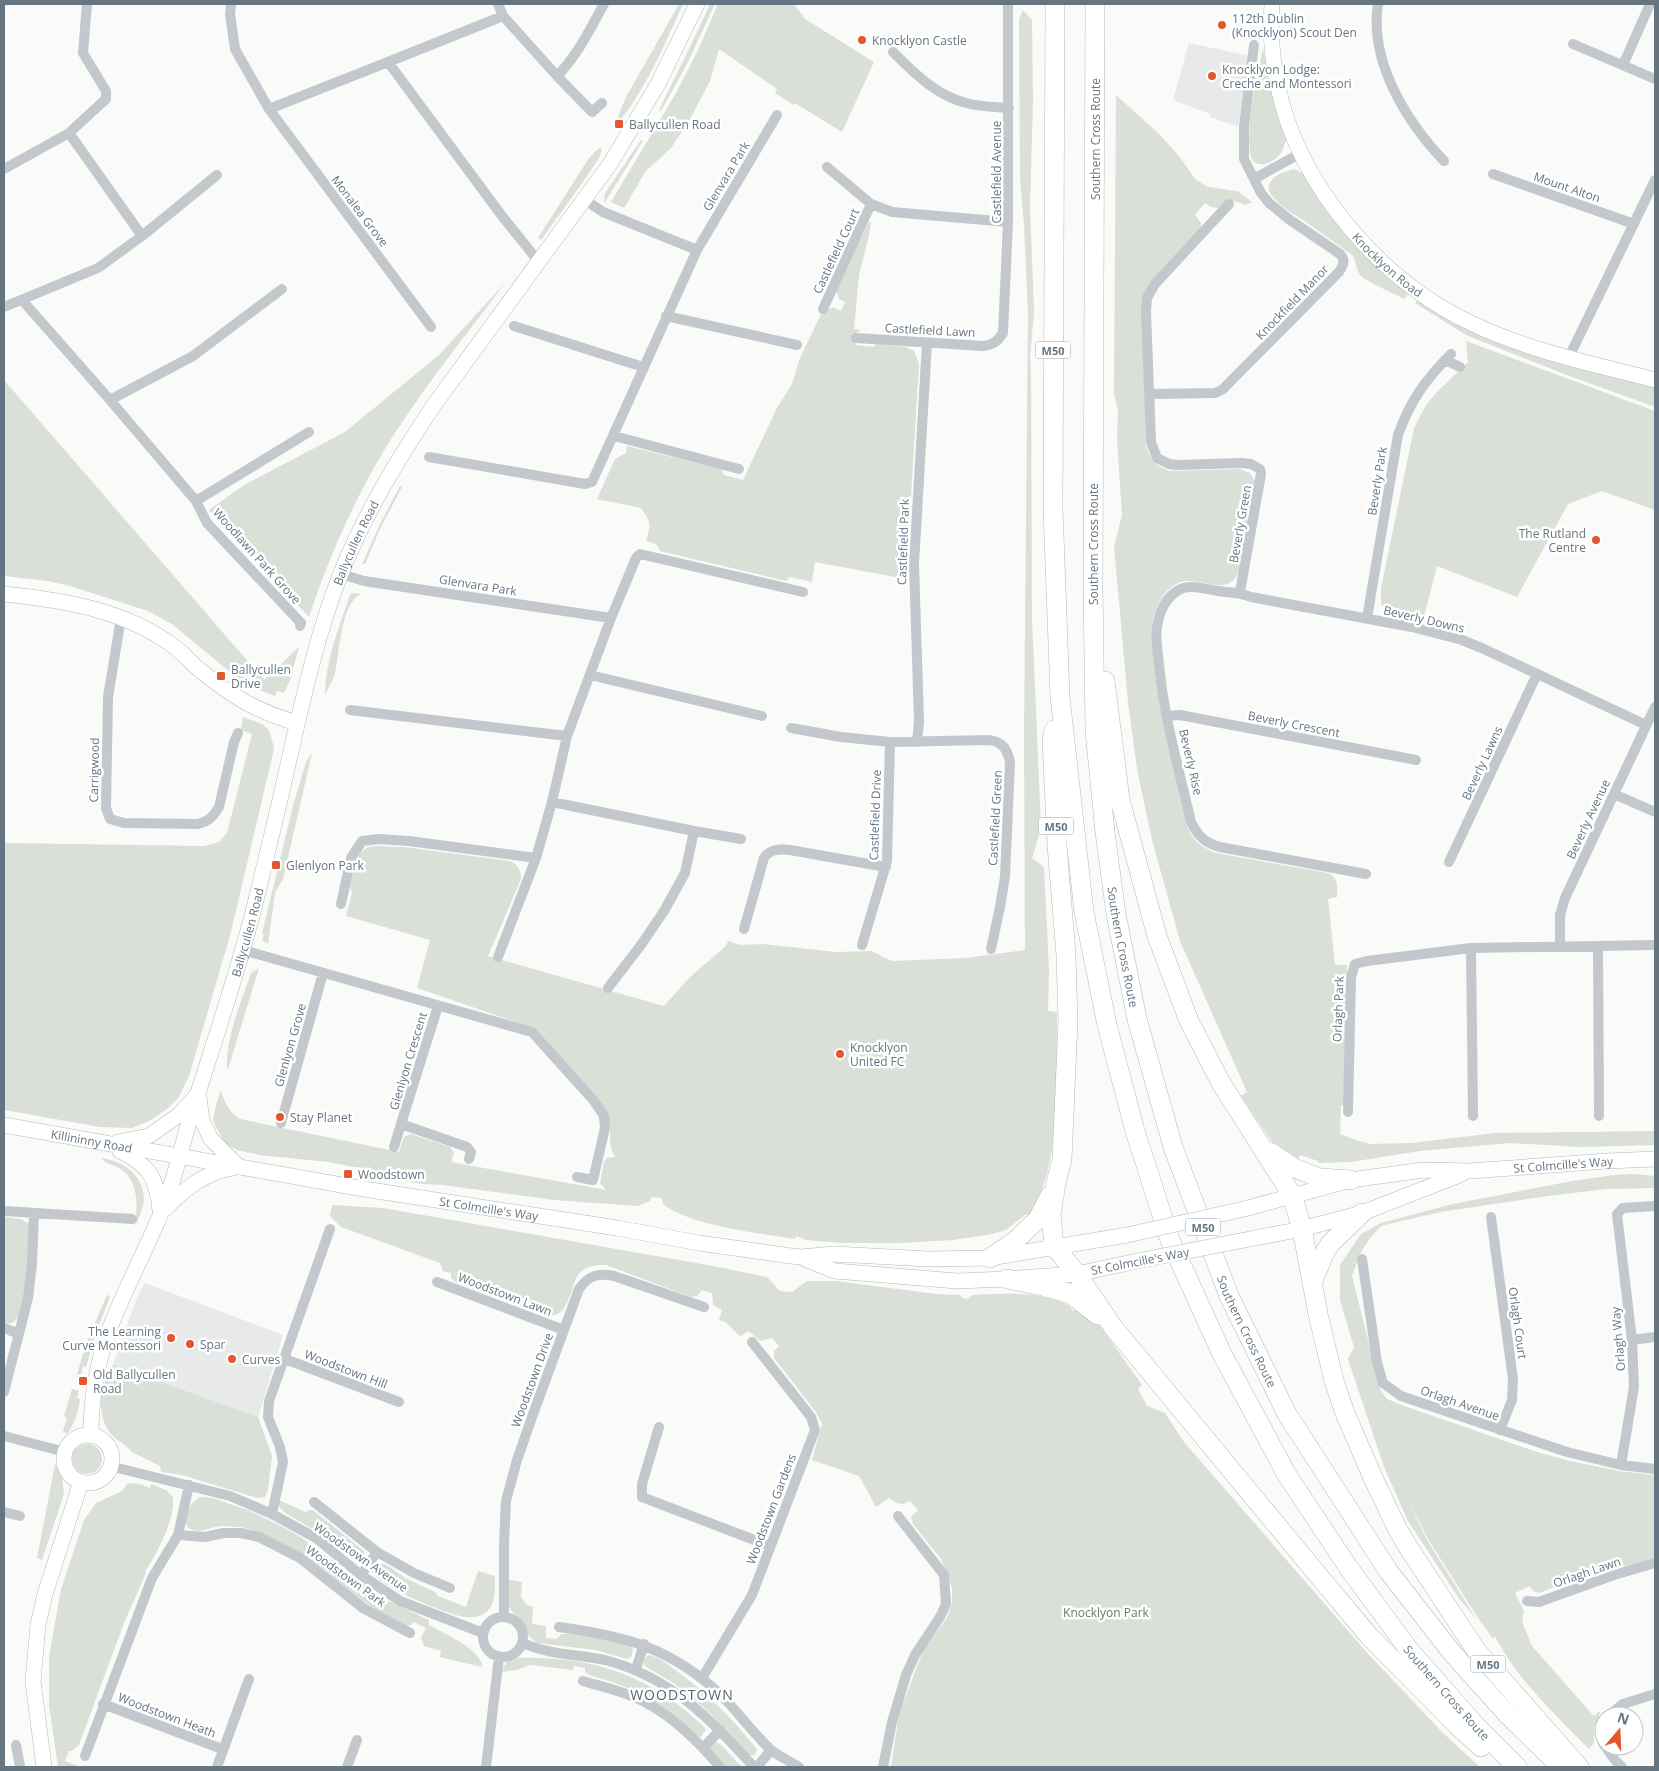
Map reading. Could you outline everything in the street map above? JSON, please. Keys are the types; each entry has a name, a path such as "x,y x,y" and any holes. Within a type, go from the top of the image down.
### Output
{"highway":[{"name":"Southern Cross Route","path":"1055,4 1053,509 1060,697 1084,912 1107,1025 1132,1121 1170,1240 1222,1354 1287,1475 1348,1567 1410,1651 1478,1728 1517,1767"},
{"name":"Southern Cross Route","path":"1095,4 1093,586 1095,731 1105,832 1116,914 1137,1019 1173,1147 1229,1296 1287,1414 1389,1572 1453,1654 1507,1714 1561,1767"},
{"name":"M50","path":"1093,586 1120,800 1157,936 1189,1021 1221,1082 1292,1195 1302,1229 1318,1314 1340,1397 1374,1480 1398,1530 1476,1650 1579,1767"},
{"name":"M50","path":"1054,1246 1051,1215 1062,1160 1068,1021 1066,955 1057,845 1052,740 1060,697"},
{"name":"M50","path":"1261,1145 1294,1168 1320,1178 1351,1180"},
{"name":"M50","path":"990,1258 1016,1241 1038,1219 1056,1183"},
{"path":"1312,1284 1330,1244 1362,1213"},
{"path":"1054,1246 1077,1274 1113,1327 1369,1636 1460,1728 1503,1767"},
{"path":"1007,1279 1071,1294 1113,1327"}],"street":[{"path":"4,168 69,133 106,99 106,91 84,53 87,4"},
{"name":"Monalea Grove","path":"231,4 230,14 235,49 269,109 431,327"},
{"path":"498,4 503,16 592,112 602,103"},
{"path":"557,76 578,51 604,4"},
{"name":"Ballycullen Road","path":"179,1157 243,950 318,640 341,574 366,519 410,440 610,164 674,53 697,4"},
{"name":"Castlefield Avenue","path":"1000,339 1005,324 1008,222 1008,4"},
{"name":"Knocklyon Road","path":"1272,4 1271,36 1278,87 1301,153 1344,221 1380,260 1409,285 1455,316 1482,328 1521,344 1655,380"},
{"path":"1378,4 1376,19 1382,61 1399,103 1444,161"},
{"path":"1624,65 1650,4"},
{"path":"269,109 503,16"},
{"path":"1573,44 1655,79"},
{"path":"1254,45 1244,126 1244,159 1254,179 1301,153"},
{"path":"894,52 922,80 953,98 980,106 1009,108"},
{"path":"388,62 502,216 539,262"},
{"name":"Glenvara Park","path":"429,457 585,484 592,482 696,250 777,115"},
{"path":"69,133 142,236"},
{"name":"Castlefield Court","path":"827,167 871,204 892,212 1008,222"},
{"name":"Mount Alton","path":"1493,174 1634,224"},
{"path":"4,307 98,268 142,236 217,175"},
{"name":"Knockfield Manor","path":"1150,394 1215,393 1222,390 1342,268 1344,263 1342,256 1270,204 1261,193 1254,179"},
{"path":"1569,357 1655,180"},
{"path":"585,200 604,212 696,250"},
{"name":"Castlefield Court","path":"823,309 871,204"},
{"path":"1150,394 1147,298 1155,284 1229,204"},
{"path":"110,400 193,356 282,289"},
{"name":"Woodlawn Park Grove","path":"22,300 196,501 207,523 301,624 300,626"},
{"path":"666,316 797,345"},
{"path":"514,326 642,367"},
{"name":"Castlefield Lawn","path":"856,338 984,346 994,344 1000,339"},
{"name":"Castlefield Park","path":"917,742 914,564 927,343"},
{"name":"Beverly Park","path":"1367,618 1398,435 1405,415 1416,393 1448,357 1460,368"},
{"name":"Beverly Green","path":"1150,394 1151,442 1157,458 1177,465 1251,464 1260,469 1261,474 1240,592"},
{"name":"Woodlawn Park Grove","path":"196,501 309,432"},
{"path":"614,436 739,469"},
{"path":"498,957 536,858 552,802 567,736 611,618 636,558 640,554 803,592"},
{"name":"Glenvara Park","path":"341,574 364,581 611,618"},
{"name":"Beverly Rise","path":"1240,592 1222,592 1187,586 1173,594 1162,608 1159,616 1156,637 1162,693 1192,822 1199,836 1205,841 1220,847 1366,874"},
{"name":"Beverly Downs","path":"1240,592 1251,597 1427,630 1462,640 1646,725"},
{"path":"4,594 46,598 122,618 176,648 201,671 245,704 264,713 297,723"},
{"name":"Carrigwood","path":"122,618 108,697 106,808 110,819 124,823 198,824 207,821 214,816 219,807 234,742 238,733"},
{"name":"Beverly Lawns","path":"1449,862 1537,674"},
{"path":"590,675 762,716"},
{"name":"Beverly Avenue","path":"1560,946 1561,907 1655,707"},
{"path":"350,710 567,736"},
{"name":"Beverly Crescent","path":"1167,716 1180,715 1416,760"},
{"path":"791,728 841,737 890,742 917,742"},
{"name":"Castlefield Green","path":"917,742 989,740 1003,745 1007,751 1010,762 1005,877 991,949"},
{"name":"Castlefield Drive","path":"862,945 886,867 890,742"},
{"path":"1614,794 1655,812"},
{"path":"552,802 741,839"},
{"path":"608,988 664,911 685,873 694,831"},
{"path":"340,904 350,858 362,841 379,839 409,841 536,858"},
{"path":"744,929 764,858 772,851 779,849 790,850 886,867"},
{"name":"Orlagh Park","path":"1348,1112 1351,977 1355,964 1471,948 1655,945"},
{"path":"1598,946 1599,1116"},
{"path":"1471,948 1474,1116"},
{"path":"243,950 532,1032 594,1101 604,1116 605,1128 594,1180 577,1177"},
{"name":"Glenlyon Grove","path":"281,1123 324,973"},
{"name":"Glenlyon Crescent","path":"394,1147 438,1006"},
{"path":"106,1144 149,1136 180,1114 199,1092"},
{"path":"199,1092 202,1121 211,1139 239,1167"},
{"name":"Glenlyon Crescent","path":"401,1124 467,1147 471,1152 469,1159"},
{"name":"Killininny Road","path":"4,1125 179,1157"},
{"path":"106,1144 137,1159 149,1172 158,1193 160,1214"},
{"path":"91,1436 92,1403 105,1344 116,1312 151,1238 172,1184 179,1157"},
{"name":"St Colmcille's Way","path":"179,1157 373,1191 617,1228 699,1243 801,1257 834,1254 928,1259 990,1258 1127,1235 1244,1209 1351,1180 1424,1170 1470,1171 1655,1159"},
{"path":"160,1214 179,1194 198,1180 224,1169 239,1167"},
{"name":"St Colmcille's Way","path":"801,1257 835,1271 957,1281 1077,1274 1302,1229 1362,1213 1470,1171"},
{"name":"Orlagh Way","path":"1621,1465 1634,1388 1632,1340 1617,1214 1623,1208 1655,1206"},
{"path":"4,1211 132,1220"},
{"path":"4,1392 28,1298 32,1264 34,1213"},
{"name":"Orlagh Court","path":"1491,1217 1513,1379 1512,1400 1500,1430"},
{"path":"272,1514 282,1462 280,1447 268,1417 269,1401 330,1228"},
{"name":"Orlagh Avenue","path":"1362,1259 1377,1362 1383,1383 1401,1396 1567,1452 1621,1465 1655,1469"},
{"name":"Woodstown Drive","path":"504,1617 506,1501 517,1460 579,1288 586,1280 595,1275 604,1274 704,1307"},
{"name":"Woodstown Lawn","path":"437,1282 564,1330"},
{"path":"4,1328 19,1334"},
{"path":"1632,1340 1655,1337"},
{"name":"Woodstown Gardens","path":"702,1678 752,1594 815,1430 811,1417 752,1342"},
{"name":"Woodstown Hill","path":"285,1359 399,1402"},
{"path":"660,1426 642,1484 642,1497 770,1546"},
{"path":"4,1436 65,1452"},
{"path":"91,1436 99,1438 110,1450 110,1466 107,1473 96,1482 81,1482 69,1475 64,1462 65,1452 77,1438 91,1436"},
{"name":"Woodstown Avenue","path":"110,1466 230,1496 272,1514 316,1538 361,1575 400,1601 483,1633"},
{"path":"44,1767 33,1681 38,1626 45,1594 81,1482"},
{"path":"85,1756 152,1578 178,1535 189,1485"},
{"path":"314,1502 377,1552 414,1573 450,1588"},
{"path":"4,1512 20,1516"},
{"path":"883,1767 892,1722 906,1675 914,1655 940,1617 946,1604 944,1575 898,1516"},
{"name":"Woodstown Park","path":"178,1535 204,1536 241,1533 259,1537 300,1558 363,1608 410,1633"},
{"path":"361,1575 377,1552"},
{"name":"Orlagh Lawn","path":"1527,1601 1539,1602 1614,1575 1655,1564"},
{"path":"504,1617 516,1621 520,1625 524,1637 523,1643 516,1653 505,1658 499,1657 488,1651 483,1639 483,1633 491,1621 504,1617"},
{"path":"560,1627 624,1638 644,1644 672,1659 702,1678 723,1697 771,1750 799,1767"},
{"path":"523,1643 538,1650 603,1660 636,1669 669,1687 697,1709 756,1767 771,1750"},
{"path":"636,1669 644,1644"},
{"path":"486,1767 499,1657"},
{"name":"Woodstown Heath","path":"217,1767 248,1679"},
{"path":"582,1681 636,1697 654,1708 680,1726 720,1767"},
{"path":"1620,1706 1655,1694"},
{"name":"Woodstown Heath","path":"103,1704 222,1749"},
{"path":"703,1748 720,1730"},
{"path":"347,1767 357,1740"},
{"path":"16,1746 20,1767"},
{"path":"1612,1756 1622,1767"}],"shaded area":[{"name":"Knocklyon Lodge: Creche and Montessori","path":"1189,43 1249,56 1238,127 1210,117 1210,114 1173,100"},
{"path":"145,1283 283,1335 257,1421 111,1370 138,1295"}],"green space":[{"path":"679,4 683,4 655,63 621,119 618,117 626,97"},
{"path":"710,4 715,4 687,64 661,111 659,110"},
{"path":"718,4 794,4 805,19 874,62 842,132 775,93 777,89 719,49 710,81 689,121 671,148 645,172 624,208 611,202 676,93 698,50"},
{"name":"Knocklyon United FC","path":"1023,10 1032,20 1033,101 1030,207 1034,312 1030,356 1032,617 1041,829 1032,858 1044,867 1049,970 1048,1011 1057,1012 1056,1114 1054,1134 1047,1174 1031,1217 1026,1214 1006,1230 953,1240 899,1243 841,1243 806,1240 796,1236 795,1239 742,1231 706,1223 675,1211 663,1204 662,1198 652,1197 650,1201 638,1206 554,1200 422,1184 328,1162 259,1155 237,1150 226,1144 213,1120 221,1090 223,1098 233,1114 240,1119 399,1152 404,1137 411,1134 450,1147 454,1153 451,1162 606,1190 600,1183 604,1162 607,1158 615,1157 611,1146 608,1118 603,1108 536,1029 417,988 430,940 346,916 352,893 350,887 356,856 368,847 404,847 512,862 518,868 521,879 488,956 664,1006 689,978 726,946 728,941 740,945 763,944 836,952 872,951 892,961 966,958 1025,950 1024,734 1028,314 1020,178 1019,19"},
{"path":"1263,48 1272,93 1287,139 1281,153 1273,161 1258,164 1252,158 1249,140 1253,100"},
{"path":"1116,95 1158,133 1179,156 1196,180 1208,187 1237,191 1252,202 1245,205 1228,199 1219,208 1211,207 1205,203 1195,215 1201,223 1201,229 1142,306 1146,446 1149,455 1160,467 1169,471 1240,469 1250,473 1255,481 1239,571 1228,584 1220,585 1187,581 1178,583 1168,590 1155,611 1152,623 1154,665 1168,746 1187,826 1195,840 1216,853 1328,873 1336,880 1337,897 1328,899 1335,965 1347,965 1344,1105 1341,1105 1340,1134 1370,1144 1412,1143 1495,1133 1655,1131 1655,1145 1582,1147 1510,1143 1420,1151 1351,1162 1318,1163 1318,1161 1300,1155 1297,1162 1274,1145 1241,1096 1247,1092 1180,941 1152,840 1137,769 1128,702 1114,547 1122,515 1117,439 1118,411 1114,394"},
{"path":"641,140 643,141 604,202 605,193"},
{"path":"599,148 602,149 599,158 541,240 538,238 589,158"},
{"path":"1294,169 1310,180 1338,224 1358,249 1408,294 1404,299 1361,276 1351,254 1286,209 1272,196 1269,190 1271,181 1278,175"},
{"path":"869,222 871,222 869,236 859,275 854,329 860,330 856,332 855,345 874,347 876,344 906,347 914,351 919,364 906,579 815,562 812,582 790,577 786,581 660,551 656,544 646,541 649,523 641,508 597,499 615,459 626,453 627,446 721,469 724,475 743,480 777,408 792,384 800,358 822,312 833,307 841,311 845,302 839,299 836,290"},
{"path":"505,283 427,387 383,452 361,492 342,533 324,574 309,617 209,510 244,485 345,432 440,354"},
{"path":"1417,300 1451,322 1498,342 1655,386 1655,407 1564,374 1466,335 1415,303"},
{"path":"1466,341 1655,411 1655,510 1602,491 1568,504 1517,597 1437,566 1422,624 1387,610 1381,604 1381,588 1414,428 1426,405 1468,362"},
{"path":"4,380 264,680 299,647 290,680 284,693 277,691 275,696 246,685 172,624 148,611 70,586 48,581 4,576"},
{"path":"400,486 402,487 380,529 365,564 362,564 380,524"},
{"path":"352,593 361,594 354,599 345,618 335,673 325,694 330,656"},
{"path":"243,717 262,724 268,730 274,749 231,932 189,1076 179,1097 167,1109 151,1120 132,1128 100,1127 4,1110 4,843 204,846 219,842 227,833 252,734 241,730"},
{"path":"312,753 283,879 275,893 268,944 262,940 264,934 262,933 294,802 306,762"},
{"path":"259,968 228,1069 227,1056 235,1020 251,973"},
{"path":"101,1158 125,1166 141,1184 144,1201 135,1227 136,1196 131,1181 121,1169 105,1162"},
{"path":"1614,1175 1655,1176 1655,1188 1606,1189 1548,1196 1441,1212 1388,1224 1380,1227 1370,1238 1360,1254 1352,1276 1381,1391 1387,1399 1537,1452 1619,1471 1655,1475 1655,1560 1592,1573 1539,1593 1533,1591 1530,1586 1515,1593 1524,1611 1522,1622 1532,1646 1594,1715 1594,1743 1589,1749 1525,1682 1495,1636 1493,1639 1428,1539 1408,1500 1427,1540 1477,1620 1458,1597 1408,1521 1384,1467 1348,1359 1354,1347 1340,1300 1340,1265 1361,1234 1381,1223 1453,1204 1572,1181"},
{"name":"Knocklyon Park","path":"332,1205 383,1208 713,1266 767,1277 780,1291 792,1292 807,1281 836,1281 936,1294 960,1295 962,1298 968,1299 972,1295 1036,1295 1060,1301 1074,1311 1079,1305 1098,1323 1142,1385 1138,1389 1147,1406 1165,1413 1184,1442 1370,1656 1443,1733 1480,1767 891,1767 899,1714 923,1651 947,1618 952,1603 952,1588 941,1559 913,1524 911,1517 918,1510 910,1501 899,1504 889,1498 876,1507 859,1476 812,1460 822,1424 816,1412 774,1358 774,1351 779,1346 772,1338 760,1341 749,1331 740,1336 725,1322 719,1320 722,1310 713,1305 712,1293 702,1290 697,1296 691,1297 606,1265 594,1266 579,1273 563,1310 558,1314 543,1315 457,1283 451,1278 451,1273 443,1271 440,1263 341,1227 330,1216"},
{"path":"4,1217 21,1219 29,1224 27,1275 23,1304 15,1321 12,1323 4,1322"},
{"path":"107,1295 110,1296 86,1367 83,1366 81,1375 77,1374 87,1341"},
{"path":"113,1365 258,1417 272,1456 268,1489 265,1497 257,1498 182,1475 161,1472 160,1466 132,1452 113,1436 106,1427 103,1418 101,1400 108,1372"},
{"path":"72,1389 79,1391 77,1398 80,1399 76,1418 67,1434 63,1431 67,1418 64,1416"},
{"path":"87,1444 93,1445 101,1453 101,1465 93,1473 87,1474 81,1473 73,1465 72,1459 73,1453 81,1445"},
{"path":"55,1464 62,1475 64,1494 42,1560 37,1558"},
{"path":"128,1483 140,1484 150,1488 151,1484 166,1490 173,1497 171,1516 164,1536 145,1572 124,1623 79,1745 72,1751 69,1751 65,1761 81,1767 58,1767 49,1705 49,1657 61,1589 84,1520 96,1503 122,1491"},
{"path":"201,1497 213,1498 250,1511 302,1538 384,1599 429,1620 429,1625 469,1648 481,1661 482,1667 440,1657 441,1651 424,1646 421,1638 426,1628 414,1622 406,1626 381,1612 268,1537 240,1527 221,1526 200,1531 192,1530 186,1523 186,1514 191,1505"},
{"path":"277,1499 305,1512 313,1510 364,1551 364,1557 358,1561 351,1558 316,1531 285,1513 279,1506"},
{"path":"375,1563 385,1564 407,1579 435,1592 438,1596 466,1607 478,1571 495,1576 493,1602 487,1612 481,1615 465,1617 456,1615 413,1598 385,1583 375,1576 371,1569"},
{"path":"507,1579 522,1582 521,1597 527,1605 533,1607 532,1624 546,1626 546,1638 556,1639 562,1634 581,1634 629,1645 633,1649 631,1657 627,1659 596,1650 537,1643 529,1636 524,1625 510,1609"},
{"path":"648,1655 666,1663 717,1705 757,1749 755,1755 749,1755 714,1717 695,1700 675,1684 645,1666 643,1661"},
{"path":"518,1658 545,1658 571,1661 595,1665 618,1672 662,1694 683,1708 706,1730 701,1737 695,1735 648,1698 635,1691 589,1675 585,1672 585,1668 574,1666 573,1670 530,1665 516,1670 500,1672 507,1662"},
{"path":"715,1742 720,1744 742,1767 724,1767 711,1751 710,1747"}],"place":[{"name":"112th Dublin (Knocklyon) Scout Den","path":"1222,25"},
{"name":"Knocklyon Castle","path":"862,40"},
{"name":"Knocklyon Lodge: Creche and Montessori","path":"1212,76"},
{"name":"Ballycullen Road","path":"619,124"},
{"name":"The Rutland Centre","path":"1596,540"},
{"name":"Ballycullen Drive","path":"221,676"},
{"name":"Glenlyon Park","path":"276,865"},
{"name":"Knocklyon United FC","path":"840,1054"},
{"name":"Stay Planet","path":"280,1117"},
{"name":"Woodstown","path":"348,1174"},
{"name":"The Learning Curve Montessori","path":"171,1338"},
{"name":"Spar","path":"190,1344"},
{"name":"Curves","path":"232,1359"},
{"name":"Old Ballycullen Road","path":"83,1381"}],"district":[{"name":"WOODSTOWN","path":"682,1694"}]}
